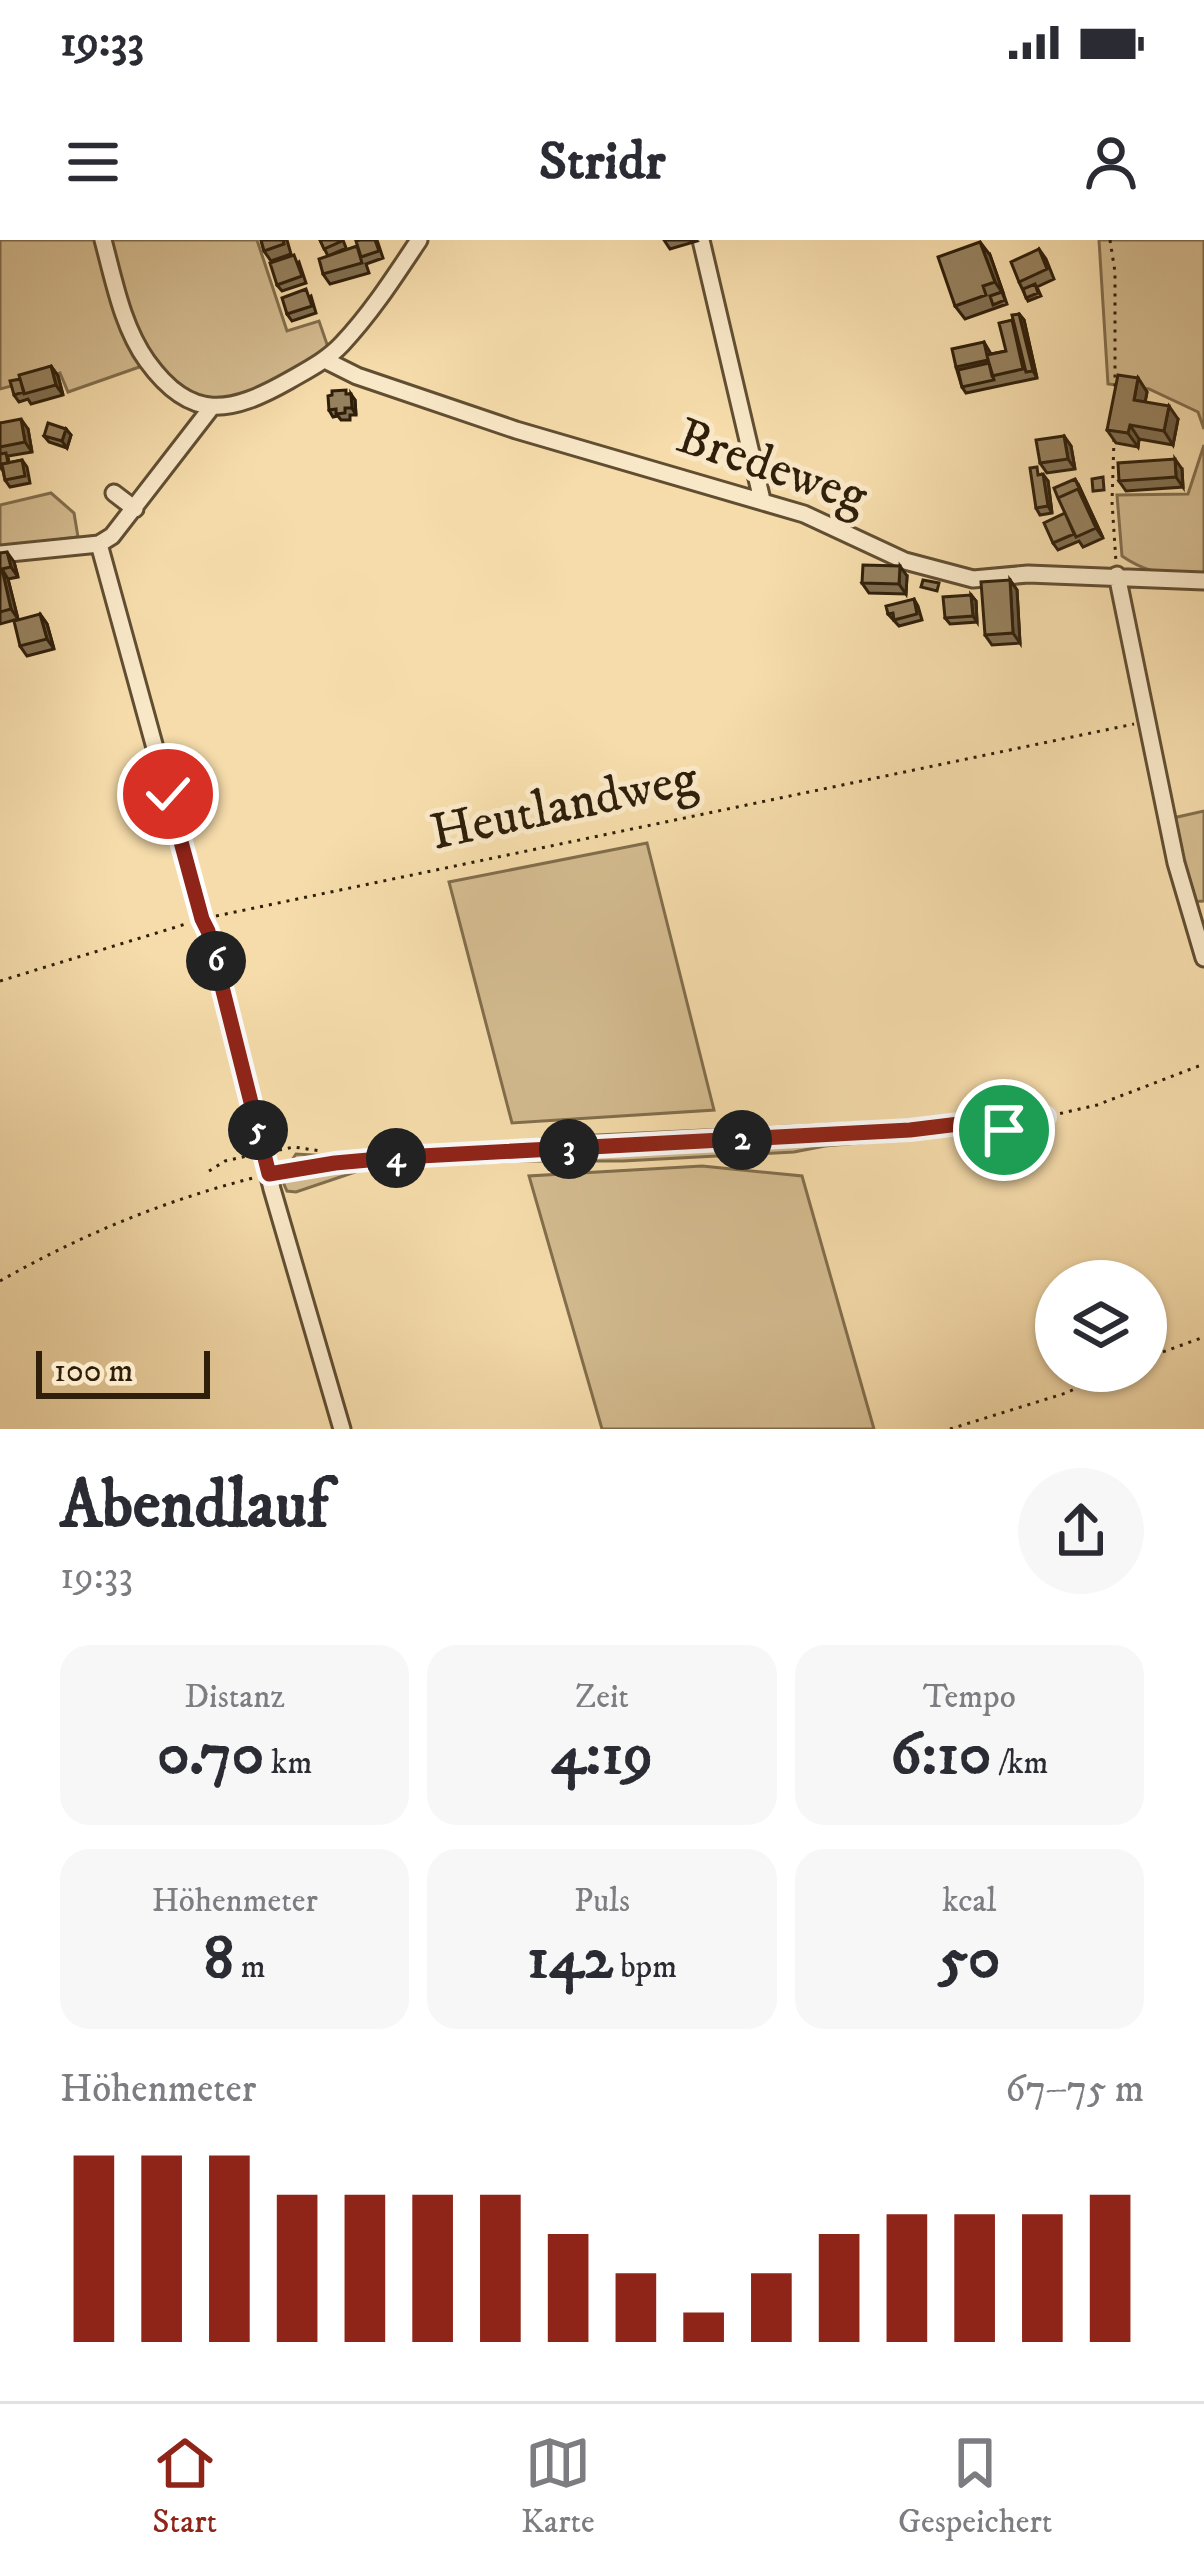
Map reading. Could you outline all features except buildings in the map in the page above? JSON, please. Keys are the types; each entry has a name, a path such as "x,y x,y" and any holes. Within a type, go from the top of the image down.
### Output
{"street":[{"path":"103,240 124,316 145,358 172,390 211,408 253,401 325,360 380,299 419,240"},
{"path":"701,240 762,500"},
{"name":"Bredeweg","path":"325,360 357,376 516,430 804,514 905,562 973,579 1028,574 1204,581"},
{"path":"0,554 99,544 112,536 211,408"},
{"path":"114,493 135,509"},
{"path":"99,544 342,1429"},
{"path":"1117,575 1204,958"}],"path":[{"path":"1110,240 1115,272 1115,405"},
{"path":"1115,427 1112,502 1117,575"},
{"name":"Heutlandweg","path":"0,981 202,919 1148,721"},
{"path":"1004,1130 1097,1105 1204,1064"},
{"path":"0,1281 63,1245 176,1200 269,1174 335,1163 910,1130 1045,1117"},
{"path":"1167,1350 1204,1337"},
{"path":"950,1429 1070,1392"}],"shaded area":[{"path":"0,240 99,240 145,365 68,392 60,373 0,389"},
{"path":"107,240 257,240 287,331 319,321 329,350 257,393 223,402 195,398 171,383 152,359 125,299"},
{"path":"1099,240 1204,240 1204,429 1198,412 1149,389 1108,384"},
{"path":"1204,445 1204,576 1161,573 1122,556 1117,495 1188,494"},
{"path":"51,493 74,513 78,537 0,547 0,505"},
{"path":"1204,811 1204,901 1190,902 1173,818"},
{"path":"647,843 714,1110 512,1123 449,882"},
{"path":"994,1110 917,1125 406,1153 304,1165 292,1160 296,1154 331,1156 503,1145 554,1137 918,1120"},
{"path":"986,1124 987,1128 972,1133 794,1152 387,1167 361,1170 296,1192 287,1191 283,1182 296,1175 416,1160 802,1142"},
{"path":"702,1166 802,1176 874,1429 602,1429 529,1176"}],"route":[{"path":"168,794 269,1174 402,1157 910,1130 1045,1117 1004,1130"}]}
